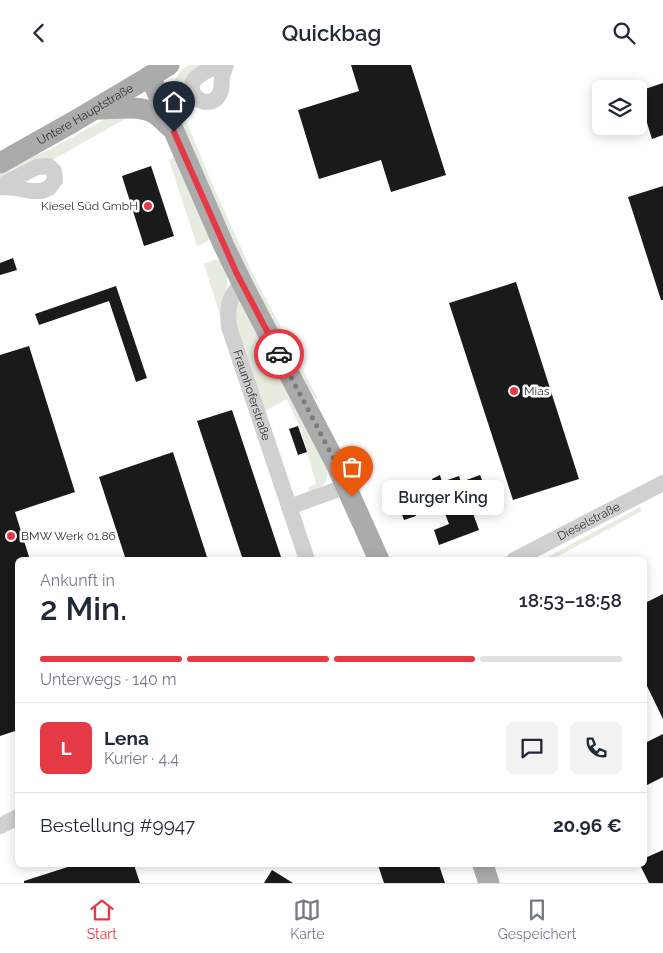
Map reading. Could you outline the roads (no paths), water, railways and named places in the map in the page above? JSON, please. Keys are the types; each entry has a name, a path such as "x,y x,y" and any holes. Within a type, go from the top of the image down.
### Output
{"main road":[{"name":"Untere Hauptstraße","path":"0,163 169,65"},
{"path":"150,76 224,246 336,463 378,557"},
{"path":"94,109 137,108 151,111 161,118 174,132"},
{"path":"484,867 489,883"}],"street":[{"path":"218,65 198,76 193,82 193,93 198,100 205,102 214,101 220,95 222,75 226,65"},
{"name":"Fraunhoferstraße","path":"243,285 236,289 229,304 228,327 306,557"},
{"name":"Dieselstraße","path":"520,557 663,483"},
{"path":"289,507 347,486"},
{"path":"0,825 15,818"}],"place":[{"name":"Kiesel Süd GmbH","path":"148,206"},
{"name":"Mias","path":"514,391"},
{"name":"Burger King","path":"352,497"},
{"name":"BMW Werk 01.86","path":"11,536"}]}
